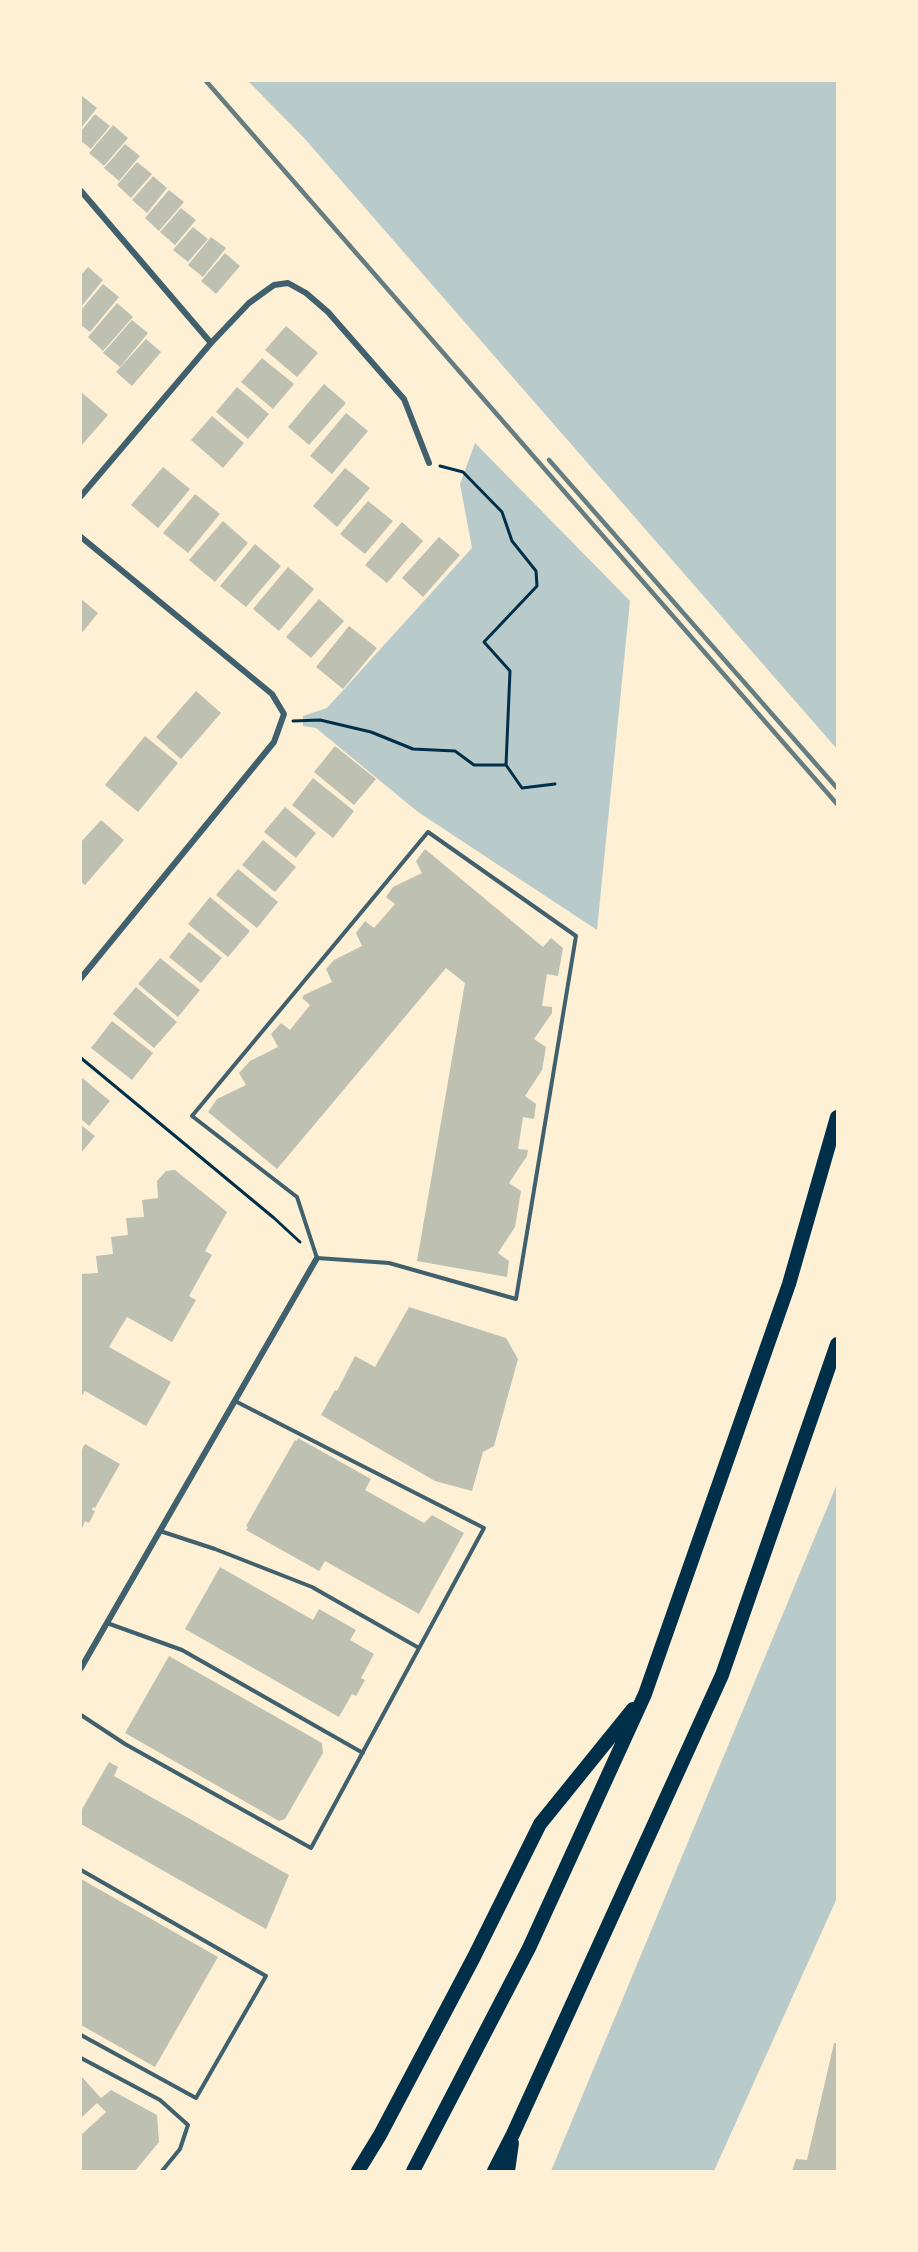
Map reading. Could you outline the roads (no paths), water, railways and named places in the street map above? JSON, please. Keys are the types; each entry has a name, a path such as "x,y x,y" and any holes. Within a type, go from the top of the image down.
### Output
{"highway":[{"path":"413,2171 529,1948 645,1694 789,1284 837,1117"},
{"path":"494,2171 513,2134 722,1675 837,1344"},
{"path":"358,2171 380,2135 474,1958 540,1824 645,1694"},
{"path":"508,2171 513,2134"}],"street":[{"path":"81,191 211,343"},
{"path":"81,496 211,343 249,303 274,285 288,283 306,293 328,312 404,399 429,464"},
{"path":"81,537 272,694 283,717 274,742 81,978"},
{"path":"81,1668 316,1258"}],"lane":[{"path":"428,832 576,936 516,1299 389,1263 316,1258 297,1197 192,1116 428,832"},
{"path":"81,1715 125,1744 311,1848 484,1528 234,1400"},
{"path":"159,1531 215,1549 312,1587 419,1648"},
{"path":"106,1623 182,1650 363,1753"},
{"path":"81,1870 266,1976 196,2098 81,2035"},
{"path":"81,2058 160,2100 188,2125 180,2149 162,2171"}],"railway":[{"path":"206,81 837,804"},
{"path":"549,460 837,788"}]}
